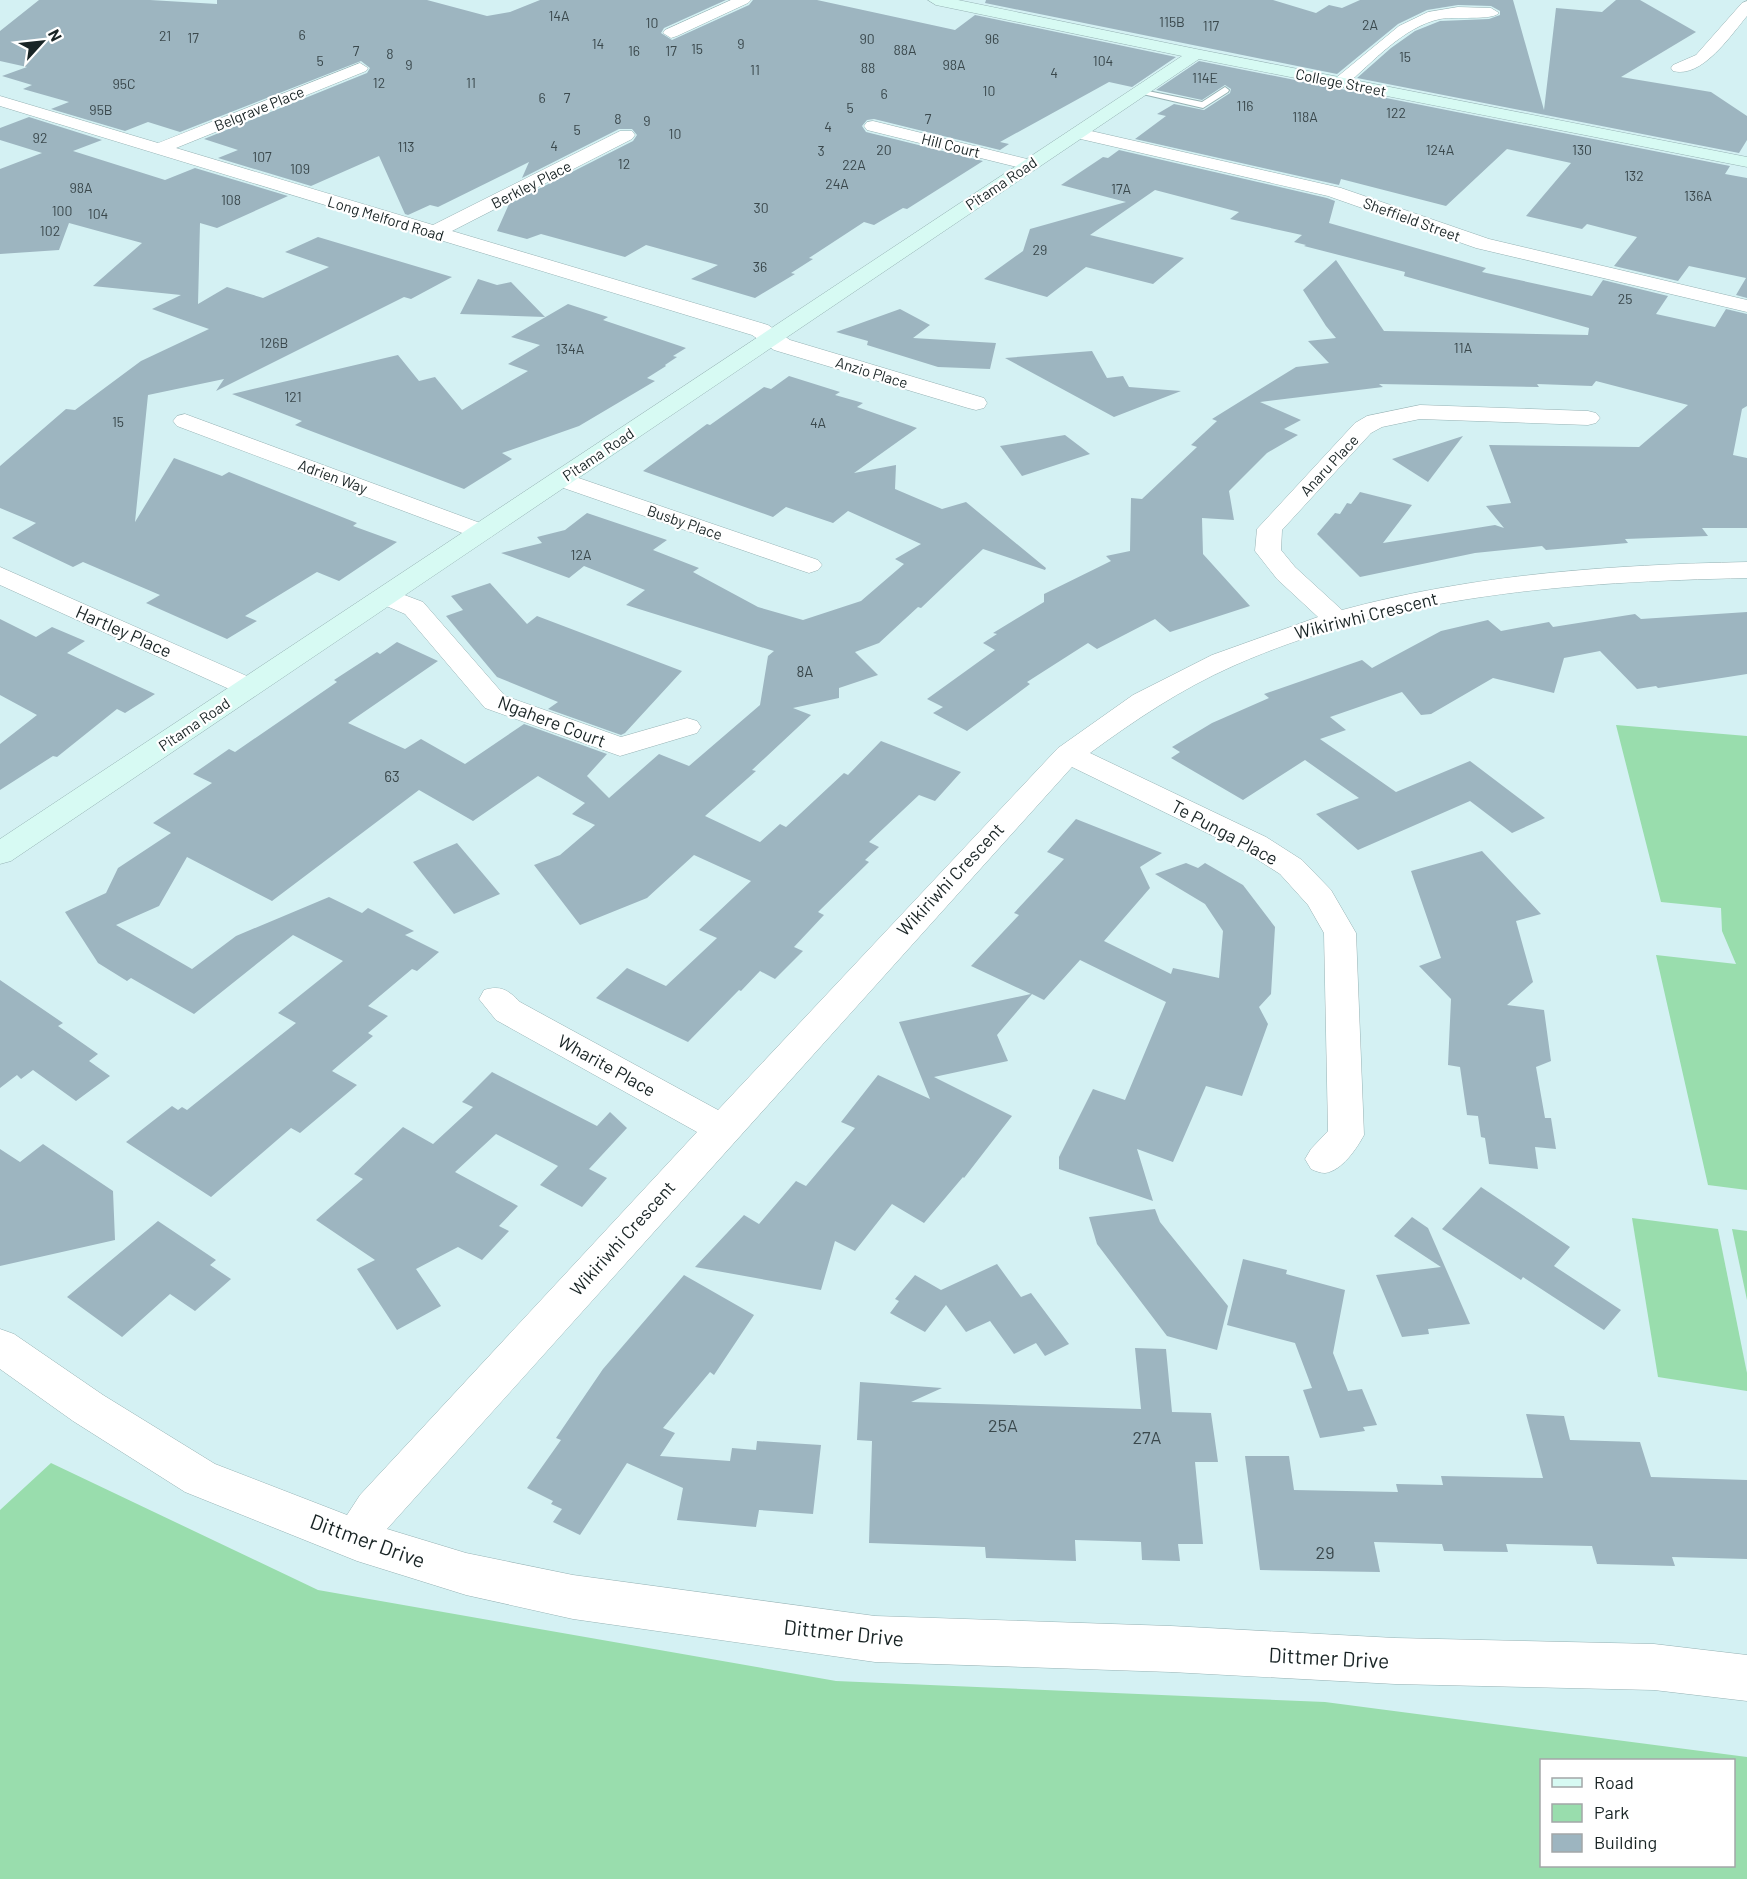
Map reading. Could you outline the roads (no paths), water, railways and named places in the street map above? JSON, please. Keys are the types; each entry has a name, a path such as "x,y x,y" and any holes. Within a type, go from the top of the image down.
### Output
{"street":[{"path":"671,33 743,0"},
{"name":"College Street","path":"936,0 1196,54 1747,162"},
{"path":"1679,68 1701,58 1747,6"},
{"path":"1339,82 1417,21 1449,13 1491,13"},
{"name":"Pitama Road","path":"0,854 1196,54"},
{"name":"Belgrave Place","path":"158,149 360,68"},
{"name":"Long Melford Road","path":"0,101 760,330 771,337"},
{"name":"Hill Court","path":"873,126 1029,165"},
{"name":"Sheffield Street","path":"1078,133 1334,192 1426,226 1484,244 1747,306"},
{"name":"Berkley Place","path":"435,232 626,135"},
{"name":"Anzio Place","path":"771,337 782,345 976,403"},
{"name":"Anaru Place","path":"1336,619 1286,573 1268,551 1270,529 1363,428 1388,417 1420,412 1588,418"},
{"name":"Adrien Way","path":"185,421 482,532"},
{"name":"Busby Place","path":"561,478 809,565"},
{"name":"Wikiriwhi Crescent","path":"357,1540 375,1509 722,1128 1068,754 1126,711 1245,649 1336,619 1381,607 1537,582 1651,573 1747,570"},
{"name":"Hartley Place","path":"0,575 248,687"},
{"name":"Ngahere Court","path":"386,596 414,608 495,702 620,747 687,727"},
{"name":"Te Punga Place","path":"1068,754 1255,844 1291,867 1320,898 1340,933 1346,1135 1324,1159"},
{"name":"Wharite Place","path":"496,999 508,1011 722,1128"},
{"name":"Dittmer Drive","path":"0,1346 88,1408 200,1478 357,1540 466,1574 573,1597 874,1639 1395,1661 1654,1667 1747,1678"}],"lane":[{"path":"1138,92 1203,105 1225,90"}]}
